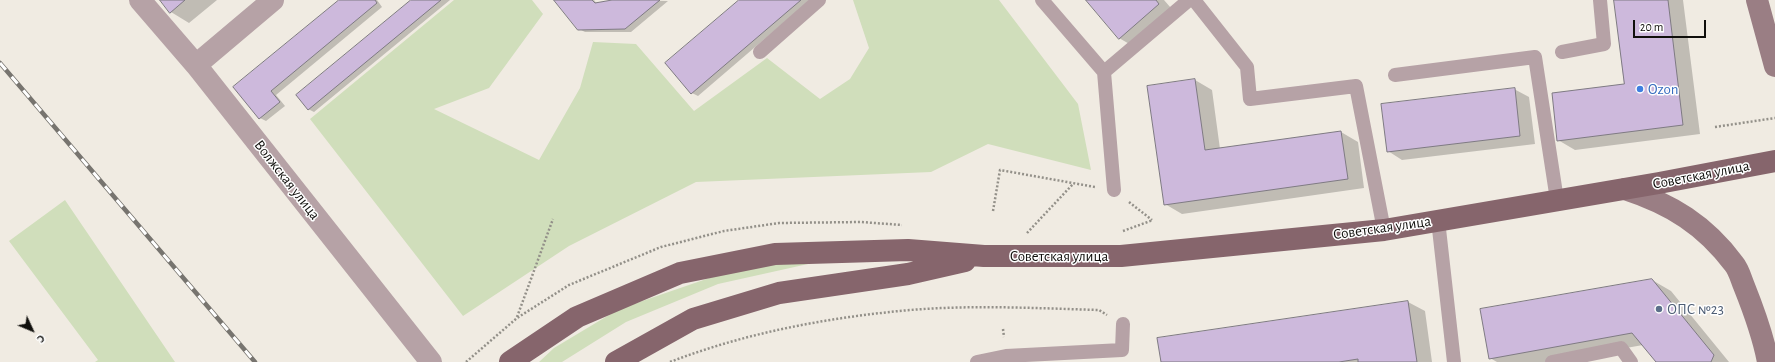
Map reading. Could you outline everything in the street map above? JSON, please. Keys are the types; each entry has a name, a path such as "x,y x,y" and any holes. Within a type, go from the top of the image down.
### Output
{"main road":[{"path":"1757,0 1775,66"},
{"name":"Советская улица","path":"984,256 1121,256 1384,230 1626,189 1775,161"},
{"path":"1626,189 1655,199 1676,210 1706,232 1736,265 1759,321 1768,362"},
{"path":"510,362 577,317 680,273 775,254 908,250 984,256"},
{"path":"616,362 693,319 780,293 908,274 984,256"}],"street":[{"name":"Волжская улица","path":"140,0 196,65 431,362"},
{"path":"196,65 273,0"}],"lane":[{"path":"760,52 819,0"},
{"path":"1042,0 1104,72 1114,190"},
{"path":"1104,72 1189,0"},
{"path":"1194,0 1247,67 1250,99 1356,86 1384,230"},
{"path":"1562,52 1604,44 1600,0"},
{"path":"1395,74 1536,57 1557,200"},
{"path":"1438,220 1454,362"},
{"path":"977,362 1006,356 1123,356 1123,324"},
{"path":"1552,362 1621,348 1631,362"}],"path":[{"path":"1715,127 1775,118"},
{"path":"993,211 1000,170 1114,190 1153,220"},
{"path":"1025,234 1073,184"},
{"path":"466,362 517,318 553,219"},
{"path":"670,362 704,349 751,336 793,327 891,312 980,307 1099,310 1123,324"}],"green space":[{"path":"454,0 532,0 543,14 489,88 434,109 539,160 580,88 593,42 636,44 694,111 767,58 820,99 850,79 869,48 853,0 999,0 1078,104 1091,170 988,144 931,172 696,182 569,246 463,316 310,119"},
{"path":"65,200 175,362 95,362 98,360 9,241"},
{"path":"800,260 817,262 718,284 626,322 562,362 539,362 554,348 619,309 721,274"}],"building":[{"path":"160,0 185,0 170,13"},
{"path":"339,0 375,0 377,3 271,91 280,102 259,119 233,87"},
{"path":"411,0 441,0 308,110 296,95"},
{"path":"554,0 592,0 595,3 612,0 660,0 625,29 578,30"},
{"path":"739,0 801,0 691,94 665,63"},
{"path":"1086,0 1156,0 1159,4 1119,39"},
{"path":"1614,0 1668,0 1683,125 1557,141 1552,93 1624,84"},
{"path":"1195,79 1205,150 1341,131 1348,179 1164,205 1147,86"},
{"path":"1515,88 1520,136 1387,152 1381,104"},
{"path":"1652,279 1714,355 1711,362 1656,362 1632,333 1489,359 1480,309"},
{"path":"1408,301 1417,362 1358,362 1358,359 1339,362 1161,362 1157,338"}],"railway":[{"path":"0,63 255,362"}],"place":[{"name":"Ozon","path":"1640,89"},
{"name":"ОПС №23","path":"1659,309"}]}
